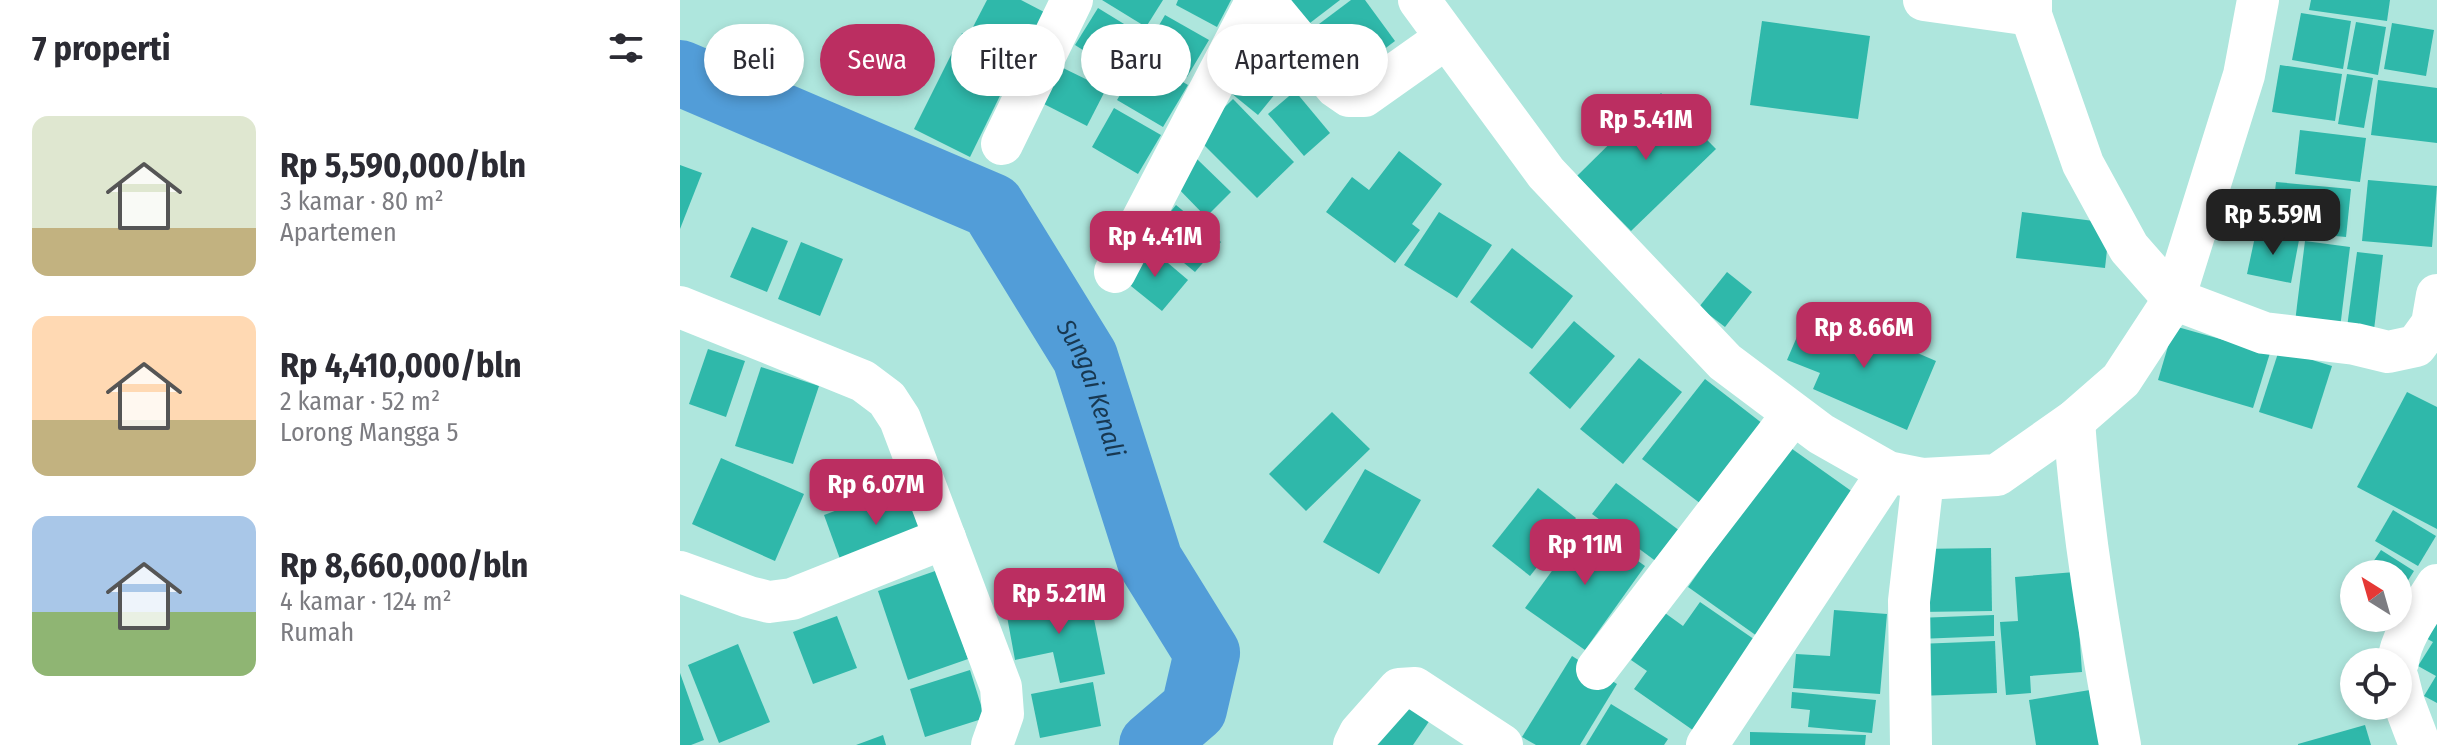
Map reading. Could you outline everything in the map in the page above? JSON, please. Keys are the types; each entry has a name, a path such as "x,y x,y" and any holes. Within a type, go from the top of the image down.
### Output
{"street":[{"path":"1002,144 1072,0"},
{"path":"1115,272 1257,0"},
{"path":"1264,0 1336,87 1349,96 1364,96 1446,38"},
{"path":"1419,0 1546,173 1725,362 1821,434 1906,476 1997,475 2074,421 2121,380 2174,299 2244,75 2258,0"},
{"path":"1924,0 2031,7 2083,164 2129,248 2174,299 2264,333 2355,344 2388,352 2416,346 2432,324 2437,295"},
{"path":"680,307 863,381 887,399 900,419 1001,687 1003,714 992,745"},
{"path":"1597,669 1793,414"},
{"path":"2074,421 2080,497 2095,608 2120,745"},
{"path":"1707,745 1906,476"},
{"path":"1906,476 1911,745"},
{"path":"680,572 769,602 792,599 945,538"},
{"path":"2401,648 2437,585"},
{"path":"1354,745 1360,733 1399,689 1415,688 1502,745"},
{"path":"2410,720 2420,745"}],"building":[{"path":"987,0 1021,0 1044,12 1038,24 975,24"},
{"path":"1102,0 1163,0 1148,24 1141,24"},
{"path":"1178,0 1231,0 1219,24 1211,24 1176,5"},
{"path":"1285,0 1340,0 1309,24 1304,24"},
{"path":"1351,0 1365,0 1383,24 1319,24"},
{"path":"2311,0 2390,0 2387,21 2309,10"},
{"path":"1098,8 1124,24 1088,24"},
{"path":"2301,13 2351,21 2343,69 2292,60"},
{"path":"1165,15 1181,24 1160,24"},
{"path":"1762,21 1870,36 1858,119 1750,105"},
{"path":"2356,22 2386,27 2378,75 2347,69"},
{"path":"2392,23 2434,30 2426,76 2384,69"},
{"path":"1191,30 1207,39 1191,70"},
{"path":"1388,31 1395,41 1388,46"},
{"path":"1081,35 1081,49 1075,45"},
{"path":"951,55 951,96 1000,96 970,157 914,129 930,96 935,96 935,87"},
{"path":"2280,65 2342,74 2335,121 2272,112"},
{"path":"1065,69 1081,77 1081,96 1102,96 1087,126 1040,102 1043,96 1065,96"},
{"path":"2347,74 2373,78 2364,128 2338,124"},
{"path":"2378,80 2437,88 2437,143 2371,135"},
{"path":"1661,93 1716,149 1631,231 1577,176"},
{"path":"1119,96 1181,96 1163,127 1117,100"},
{"path":"1235,96 1273,96 1258,115"},
{"path":"1289,96 1299,96 1330,133 1304,156 1268,114"},
{"path":"1233,99 1294,162 1257,198 1195,136"},
{"path":"1114,108 1161,135 1138,174 1092,147"},
{"path":"2300,130 2366,138 2360,182 2295,174"},
{"path":"1399,151 1442,184 1412,224 1420,230 1395,263 1326,212 1352,177 1369,190"},
{"path":"1197,159 1231,192 1206,217 1173,183"},
{"path":"680,165 702,173 680,229"},
{"path":"2368,180 2437,186 2432,247 2362,241"},
{"path":"2276,182 2351,189 2346,237 2271,230"},
{"path":"1176,205 1221,242 1195,272 1151,236"},
{"path":"1439,212 1492,245 1457,298 1404,265"},
{"path":"2022,212 2110,223 2105,268 2016,258"},
{"path":"752,227 788,241 767,292 730,277"},
{"path":"2256,232 2299,240 2291,283 2247,274"},
{"path":"2305,241 2350,247 2340,328 2295,322"},
{"path":"801,242 843,259 820,316 778,299"},
{"path":"1148,246 1188,280 1162,311 1121,278"},
{"path":"1512,248 1573,296 1532,349 1470,302"},
{"path":"2357,252 2383,255 2373,338 2346,335"},
{"path":"1727,272 1752,292 1725,327 1699,307"},
{"path":"1805,318 1838,332 1843,321 1936,361 1907,430 1813,389 1820,373 1787,360"},
{"path":"1574,321 1615,356 1570,409 1529,373"},
{"path":"2174,326 2270,353 2253,408 2158,380"},
{"path":"708,349 745,361 726,417 689,404"},
{"path":"2279,350 2332,366 2312,429 2259,412"},
{"path":"1639,358 1682,392 1623,464 1580,429"},
{"path":"761,367 819,386 793,464 735,446"},
{"path":"1705,379 1767,427 1705,507 1642,459"},
{"path":"2407,392 2437,407 2437,529 2357,487"},
{"path":"1332,412 1370,449 1306,511 1269,474"},
{"path":"1788,446 1864,500 1764,641 1688,587"},
{"path":"721,458 804,494 775,561 692,524"},
{"path":"1365,469 1421,500 1379,574 1323,542"},
{"path":"1616,483 1684,534 1661,565 1592,514"},
{"path":"907,484 928,538 844,570 824,515"},
{"path":"1538,488 1576,518 1530,576 1492,546"},
{"path":"2393,510 2436,536 2418,566 2375,541"},
{"path":"1586,524 1645,566 1585,650 1525,608"},
{"path":"1991,548 1992,611 1918,612 1916,549"},
{"path":"2381,550 2397,560 2374,560"},
{"path":"938,570 968,659 908,680 878,591"},
{"path":"2075,572 2082,672 2030,676 2031,693 2006,695 2000,622 2018,621 2015,577"},
{"path":"1089,594 1105,674 1060,683 1053,652 1015,660 1006,611"},
{"path":"1700,602 1761,644 1697,733 1634,689 1647,671 1631,660 1665,613 1683,626"},
{"path":"2437,606 2437,703 2424,696 2436,676 2418,666 2433,642 2420,635"},
{"path":"1834,610 1887,614 1880,694 1793,688 1796,654 1830,656"},
{"path":"1994,615 1994,636 1918,639 1917,618"},
{"path":"837,616 857,668 813,684 793,632"},
{"path":"1995,641 1997,693 1919,696 1917,644"},
{"path":"738,644 770,722 719,743 688,665"},
{"path":"1572,656 1617,684 1580,745 1536,745 1522,737"},
{"path":"970,670 985,718 925,737 910,689"},
{"path":"680,673 704,740 691,745 680,745"},
{"path":"1093,682 1101,726 1040,738 1031,694"},
{"path":"2096,689 2105,745 2036,745 2029,700"},
{"path":"1792,692 1876,700 1872,733 1808,727 1810,710 1791,708"},
{"path":"1397,697 1430,720 1413,745 1363,745"},
{"path":"1611,704 1668,739 1664,745 1586,745"},
{"path":"2365,725 2371,745 2298,745 2298,744"},
{"path":"1750,732 1866,735 1865,745 1750,745"},
{"path":"883,735 886,745 856,745"}],"waterway":[{"name":"Sungai Kenali","path":"680,73 992,206 1085,357 1150,561 1207,653 1194,709 1152,745"}]}
